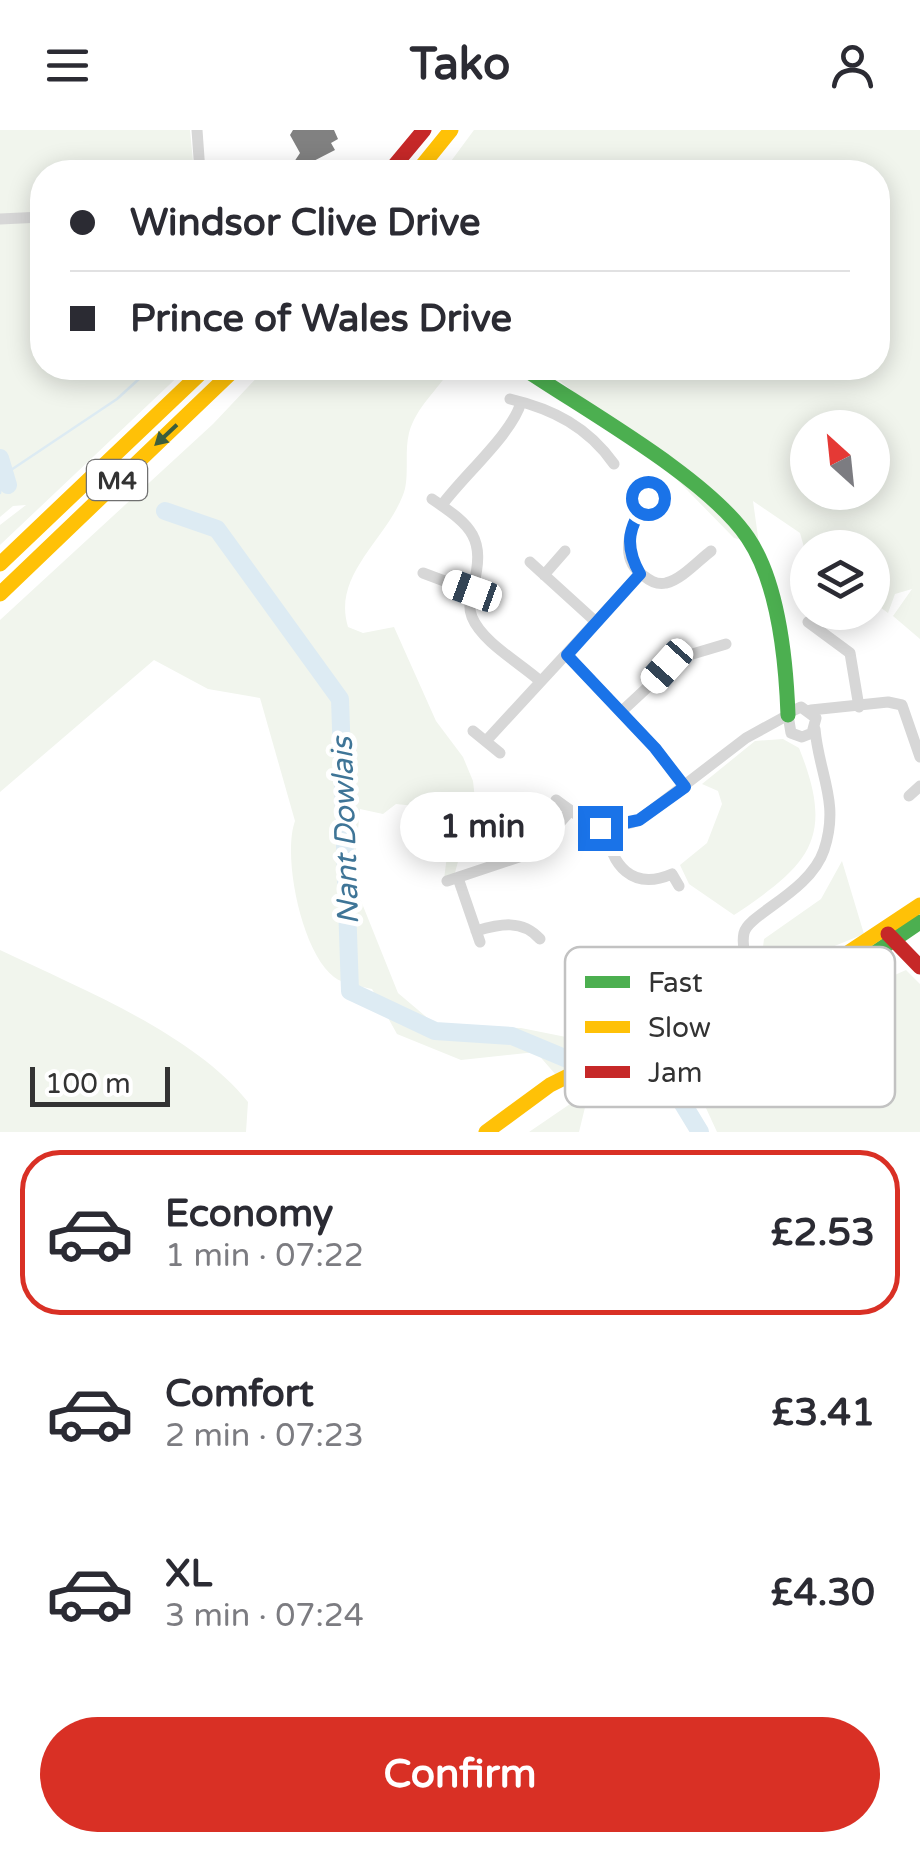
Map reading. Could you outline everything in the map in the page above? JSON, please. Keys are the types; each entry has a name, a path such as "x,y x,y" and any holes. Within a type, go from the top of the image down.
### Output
{"main road":[{"path":"399,160 424,130"},
{"path":"428,160 452,130"},
{"name":"M4","path":"0,564 193,380"},
{"name":"M4","path":"0,594 223,380"},
{"path":"540,380 713,496 750,540 769,589 787,680 799,711"},
{"path":"877,947 920,905"},
{"path":"890,936 920,922"},
{"path":"890,936 920,967"},
{"path":"486,1132 565,1079"}],"street":[{"path":"197,130 199,160"},
{"path":"0,219 30,218"},
{"path":"540,680 481,630 471,616 472,591 481,556 476,540 437,502 516,420 516,400 544,406 566,418 601,446 614,464"},
{"path":"648,498 634,519 628,540 628,553 640,574 658,583 670,583 712,551"},
{"path":"544,574 565,551"},
{"path":"530,562 596,622"},
{"path":"423,573 472,591"},
{"path":"486,741 640,574"},
{"path":"819,630 850,653 859,707"},
{"path":"622,712 667,666 710,656 726,644"},
{"path":"567,655 622,712 685,787"},
{"path":"556,800 586,823 607,827 639,820 764,729 799,711 888,702 902,706 920,757"},
{"path":"764,729 807,736 842,708"},
{"path":"747,947 744,934 749,923 794,893 823,852 832,794 817,758 816,726 799,711"},
{"path":"794,735 799,711"},
{"path":"473,731 500,752"},
{"path":"794,735 817,758"},
{"path":"908,796 920,786"},
{"path":"540,938 532,930 510,924 478,936 453,880 534,852 570,811"},
{"path":"607,827 614,862 624,873 658,880 672,874 678,886"}],"shaded area":[{"path":"0,130 190,130 193,160 30,160 30,380 174,380 0,545 0,525 26,505 13,506 0,517"},
{"path":"474,130 920,130 920,639 893,616 912,589 895,594 890,608 890,530 796,530 753,501 759,544 734,538 644,446 559,380 890,380 890,160 452,160"},
{"path":"255,380 442,380 412,424 403,495 354,574 345,608 348,627 363,633 394,627 436,721 463,757 473,781 475,799 453,880 444,879 453,810 396,804 383,814 360,809 353,881 398,993 437,1026 521,1028 565,1037 565,1070 556,1075 536,1052 461,1060 397,1034 372,989 338,979 323,965 304,927 298,904 291,857 295,821 260,698 208,689 154,660 0,792 0,620 213,424"},
{"path":"783,739 799,748 810,779 814,828 797,864 781,881 734,915 689,884 680,865 707,843 722,804 718,791 702,784 755,741"},
{"path":"842,861 864,934 832,947 763,947 764,939 821,899"},
{"path":"0,950 133,1014 197,1054 248,1102 246,1132 0,1132"},
{"path":"906,970 920,984 920,1132 717,1132 706,1107 895,1107 895,975"},
{"path":"566,1107 585,1107 579,1132 529,1132"}],"building":[{"path":"293,130 334,130 338,139 331,143 335,150 316,160 295,160 300,153 290,135"}],"waterway":[{"path":"0,493 2,476 117,399 138,380"},
{"path":"0,458 8,485"},
{"name":"Nant Dowlais","path":"165,511 217,529 340,699 350,991 435,1031 512,1036 565,1058"},
{"name":"Nant Dowlais","path":"685,1107 700,1132"}],"traffic: fast":[{"path":"542,380 676,469 705,492 748,538 774,600 783,647 788,715"},
{"path":"883,947 920,922"}],"traffic: slow":[{"path":"427,160 451,130"},
{"path":"0,564 193,380"},
{"path":"0,594 223,380"},
{"path":"857,947 920,905"},
{"path":"486,1132 565,1078"}],"traffic: jam":[{"path":"399,160 424,130"},
{"path":"888,934 920,967"}],"route":[{"path":"600,828 621,827 639,820 685,787 655,748 567,655 640,574 628,553 628,540 634,519 648,498"}]}
